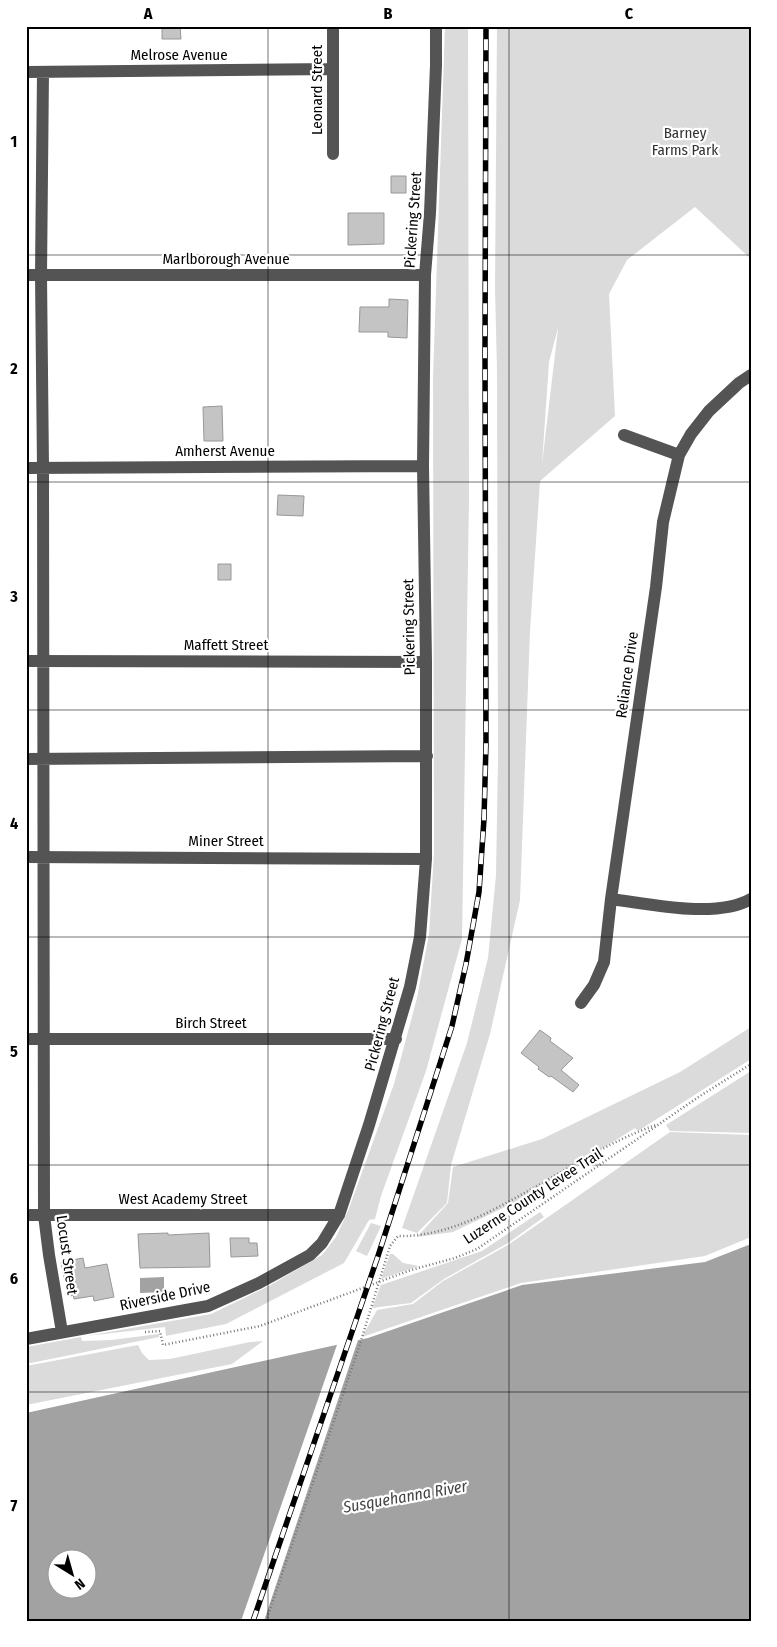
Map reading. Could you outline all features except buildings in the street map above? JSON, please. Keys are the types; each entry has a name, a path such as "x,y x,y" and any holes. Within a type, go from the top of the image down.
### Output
{"street":[{"name":"Leonard Street","path":"332,26 333,154"},
{"name":"Pickering Street","path":"339,1215 396,1038 410,987 420,937 426,858 427,756 423,466 425,275 430,213 436,26"},
{"name":"Melrose Avenue","path":"26,72 333,70"},
{"name":"Locust Street","path":"43,72 41,275 44,1215 62,1332"},
{"name":"Marlborough Avenue","path":"26,275 425,275"},
{"name":"Reliance Drive","path":"580,1003 594,985 604,962 611,899 656,587 663,522 679,455 690,434 709,411 739,383 751,375"},
{"path":"624,435 679,455"},
{"name":"Amherst Avenue","path":"26,468 423,466"},
{"name":"Maffett Street","path":"26,661 426,662"},
{"path":"26,759 427,756"},
{"name":"Miner Street","path":"26,857 426,858"},
{"path":"611,899 702,910 744,903 751,899"},
{"name":"Birch Street","path":"26,1039 396,1038"},
{"name":"West Academy Street","path":"26,1215 339,1215"},
{"name":"Riverside Drive","path":"26,1339 208,1306 232,1296 310,1255 322,1243 339,1215"}],"path":[{"name":"Luzerne County Levee Trail","path":"163,1344 260,1326 410,1270 455,1258 477,1249 751,1064"},
{"path":"266,1621 360,1344 390,1246 398,1236 411,1236 455,1226 491,1211 641,1130 661,1123"}],"green space":[{"path":"445,26 468,26 469,499 462,939 426,1071 381,1196 375,1219 369,1220 344,1263 226,1324 166,1336 165,1327 86,1336 211,1314 267,1287 322,1255 336,1237 348,1211 394,1084 417,998 429,934 434,853 433,378"},
{"name":"Barney Farms Park","path":"497,26 751,26 751,259 695,207 627,260 609,294 615,416 540,481 530,631 520,900 490,1034 451,1165 447,1203 417,1233 402,1228 467,1043 488,958 496,875 498,759 495,289","holes":["558,328 542,464 549,362"]},
{"path":"751,1027 751,1059 638,1131 635,1128 522,1199 453,1232 417,1237 448,1203 453,1167 542,1139 680,1072"},
{"path":"751,1071 751,1133 670,1131 666,1125"},
{"path":"670,1132 751,1135 751,1237 705,1256 521,1283 362,1337 377,1310 413,1304 443,1281 508,1245"},
{"path":"540,1212 544,1217 508,1243 444,1279 411,1303 372,1308 381,1285 482,1251"},
{"path":"371,1223 381,1226 367,1256 356,1251"},
{"path":"390,1254 393,1254 403,1263 419,1266 381,1279"},
{"path":"159,1334 159,1337 26,1364 26,1347 81,1337 82,1341 111,1340"},
{"path":"263,1341 232,1364 26,1405 26,1366 138,1345 142,1353 149,1360 170,1359"}],"water":[{"name":"Susquehanna River","path":"751,1244 751,1621 26,1621 26,1413 368,1338 522,1285 705,1262"},
{"path":"164,1277 164,1292 140,1293 140,1278"}],"pier":[{"path":"359,1337 264,1621 241,1621 338,1342"}],"railway":[{"path":"253,1621 378,1256 452,1026 479,892 484,819 486,744 486,26"}]}
